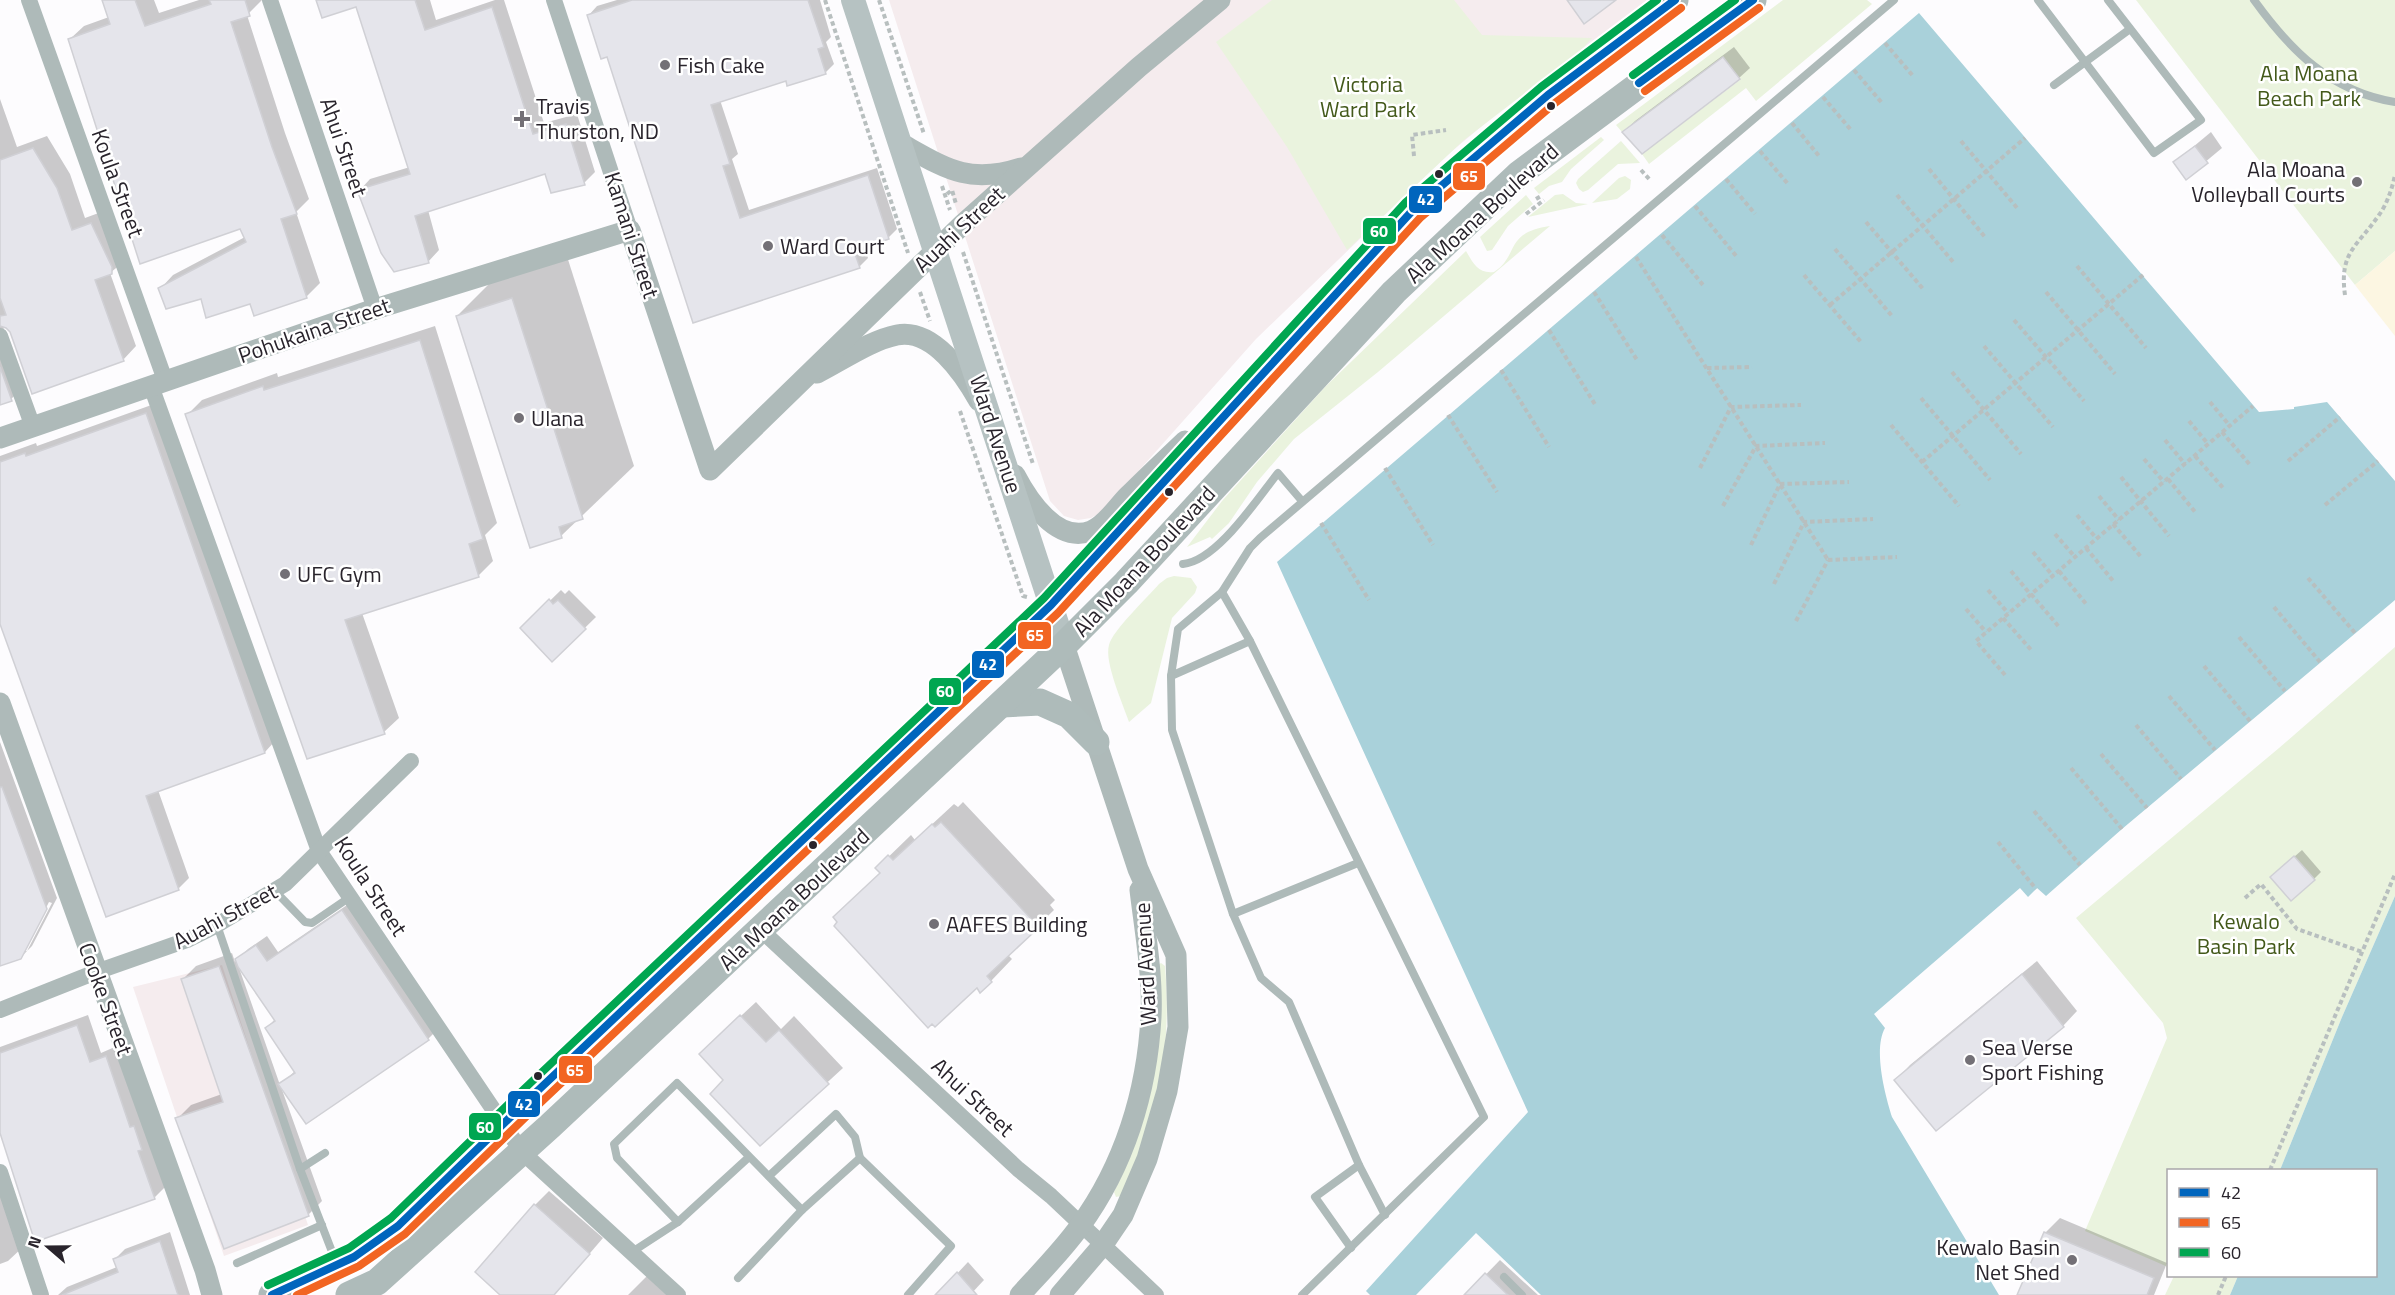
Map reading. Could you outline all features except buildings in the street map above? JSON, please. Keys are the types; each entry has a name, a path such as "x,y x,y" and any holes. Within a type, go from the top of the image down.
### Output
{"main road":[{"name":"Ward Avenue","path":"853,0 1064,645"},
{"name":"Ala Moana Boulevard","path":"272,1295 354,1257 398,1226 1051,605 1413,210 1548,95 1675,0"},
{"name":"Ala Moana Boulevard","path":"349,1295 382,1289 522,1152 1064,645 1126,583 1394,292 1519,174 1753,0"},
{"path":"1002,704 1040,702 1069,715 1096,742"}],"street":[{"name":"Koula Street","path":"29,0 319,850 522,1152 678,1295"},
{"name":"Ahui Street","path":"270,0 375,309"},
{"name":"Kamani Street","path":"554,0 710,470"},
{"name":"Auahi Street","path":"710,470 956,230 1139,67 1220,0"},
{"path":"900,143 952,171 980,176 1000,175 1027,166"},
{"name":"Pohukaina Street","path":"0,438 375,309 630,230"},
{"path":"798,383 878,342 897,335 917,337 940,351 971,387 1023,490 1043,516 1068,531 1080,532 1091,531 1105,521 1169,456 1279,356"},
{"path":"0,336 33,427"},
{"name":"Ward Avenue","path":"1060,1295 1102,1246 1123,1215 1147,1160 1167,1091 1178,1027 1176,955 1138,869 1064,645"},
{"name":"Cooke Street","path":"0,703 213,1295"},
{"name":"Auahi Street","path":"0,1010 96,972 187,940 217,925 285,884 411,761"},
{"name":"Ward Avenue","path":"1020,1295 1080,1225 1119,1160 1144,1078 1151,1016 1138,869"},
{"name":"Ahui Street","path":"761,930 1156,1295"},
{"path":"0,1172 41,1295"}],"lane":[{"path":"1385,1215 1359,1166 1289,1002 1261,978 1233,914 1172,730 1172,676 1178,629 1222,592 1253,545 1302,501 1894,0"},
{"path":"2038,0 2154,153 2201,120 2108,0"},
{"path":"2254,0 2277,31 2309,63 2347,87 2395,102"},
{"path":"2054,85 2130,29"},
{"path":"1184,564 1194,562 1210,552 1278,474 1302,501"},
{"path":"1222,592 1250,641 1484,1117 1302,1295"},
{"path":"1172,676 1250,641"},
{"path":"1233,914 1358,863"},
{"path":"274,890 305,922 312,923 350,897"},
{"path":"217,925 257,1038 281,1117 338,1265"},
{"path":"678,1222 617,1158 614,1144 677,1083 802,1210"},
{"path":"769,1176 837,1114 855,1137 860,1158 951,1246 908,1295"},
{"path":"300,1169 325,1153"},
{"path":"632,1252 678,1222 749,1156"},
{"path":"738,1278 802,1210 860,1158"},
{"path":"1351,1248 1315,1197 1359,1166"},
{"path":"237,1263 322,1225"},
{"path":"1504,1277 1522,1295"}],"path":[{"path":"825,0 940,351"},
{"path":"879,0 1034,466"},
{"path":"1885,44 1913,76"},
{"path":"1854,70 1882,103"},
{"path":"1822,96 1851,130"},
{"path":"1792,123 1819,156"},
{"path":"1414,156 1412,135 1446,130"},
{"path":"1830,305 2025,138"},
{"path":"1961,141 2018,209"},
{"path":"1760,151 1788,184"},
{"path":"1929,169 1985,237"},
{"path":"1641,170 1651,181"},
{"path":"2345,295 2343,274 2346,259 2380,214 2395,175"},
{"path":"1726,179 1755,214"},
{"path":"947,194 952,190 957,208"},
{"path":"1897,195 1954,263"},
{"path":"1526,214 1542,198 1536,200"},
{"path":"1695,206 1737,257"},
{"path":"1866,222 1923,290"},
{"path":"1662,235 1704,285"},
{"path":"1835,249 1892,316"},
{"path":"1636,257 1828,560"},
{"path":"2078,266 2146,348"},
{"path":"1804,275 1861,342"},
{"path":"1922,462 2143,275"},
{"path":"1594,292 1637,360"},
{"path":"2046,292 2115,374"},
{"path":"2014,320 2084,401"},
{"path":"1549,330 1596,406"},
{"path":"1984,346 2053,427"},
{"path":"1707,368 1752,367"},
{"path":"1501,370 1549,447"},
{"path":"1952,372 2021,454"},
{"path":"1921,398 1990,480"},
{"path":"2210,402 2230,426"},
{"path":"1731,407 1801,405"},
{"path":"959,406 1023,596 1051,605"},
{"path":"2005,675 1976,641 2253,406"},
{"path":"1700,468 1731,407"},
{"path":"1448,416 1497,492"},
{"path":"2288,461 2340,417"},
{"path":"2189,421 2208,444"},
{"path":"1890,425 1959,506"},
{"path":"2222,432 2251,466"},
{"path":"2165,440 2185,464"},
{"path":"1756,446 1825,443"},
{"path":"1723,506 1756,446"},
{"path":"2195,456 2224,489"},
{"path":"2144,459 2163,482"},
{"path":"2325,505 2378,461"},
{"path":"1384,468 1433,545"},
{"path":"2121,477 2169,536"},
{"path":"2168,479 2196,513"},
{"path":"1780,484 1849,482"},
{"path":"1751,546 1780,484"},
{"path":"2099,496 2119,520"},
{"path":"2077,515 2096,538"},
{"path":"1804,522 1873,519"},
{"path":"1774,584 1804,522"},
{"path":"1321,523 1369,600"},
{"path":"2113,524 2142,558"},
{"path":"2055,534 2075,557"},
{"path":"2086,548 2114,582"},
{"path":"2033,552 2053,576"},
{"path":"1828,560 1897,557"},
{"path":"1796,621 1828,560"},
{"path":"2011,571 2060,628"},
{"path":"2058,571 2087,605"},
{"path":"2308,578 2355,633"},
{"path":"1988,590 2008,613"},
{"path":"2274,607 2320,662"},
{"path":"1966,609 1986,632"},
{"path":"2003,618 2032,651"},
{"path":"2239,637 2285,691"},
{"path":"2204,666 2250,721"},
{"path":"2169,696 2215,750"},
{"path":"2136,724 2181,779"},
{"path":"2101,754 2147,808"},
{"path":"2071,768 2122,829"},
{"path":"2034,811 2080,865"},
{"path":"1998,842 2036,889"},
{"path":"2270,1169 2395,874"},
{"path":"2245,898 2261,884 2297,929 2362,952"},
{"path":"2218,1295 2225,1277"}],"shaded area":[{"path":"889,0 1647,0 1495,115 1445,157 1256,339 1103,511 1091,518 1078,520 1064,516 1050,501"},
{"path":"222,965 308,1225 224,1256 133,987"}],"green space":[{"name":"Victoria Ward Park","path":"1272,0 1454,0 1482,35 1592,38 1582,49 1464,140 1347,250 1287,147 1216,42"},
{"path":"1783,0 1867,0 1872,4 1756,101 1746,88 1649,164 1642,154 1740,80 1723,57 1622,132 1616,125"},
{"name":"Ala Moana Beach Park","path":"2136,0 2395,0 2395,251 2355,285"},
{"path":"1601,137 1604,140 1571,169 1562,182 1549,186 1539,194 1534,188"},
{"path":"1621,141 1640,163 1618,164 1588,190 1583,192 1579,189 1576,183 1578,179"},
{"path":"1625,176 1631,180 1630,189 1617,199 1592,203 1619,178"},
{"path":"1563,194 1576,203 1588,204 1528,217 1555,195"},
{"path":"1526,195 1533,204 1508,226 1492,250 1487,251 1480,237"},
{"path":"1550,226 1378,372 1294,439 1257,482 1229,523 1212,539 1210,537 1187,547 1222,501 1325,387 1466,251 1480,269 1494,272 1507,259 1518,239 1535,229"},
{"path":"1174,576 1191,578 1197,587 1195,593 1172,618 1151,703 1129,722 1109,662 1109,645 1123,623 1159,584"},
{"name":"Kewalo Basin Park","path":"2395,647 2395,896 2342,1017 2280,1169 2167,1169 2167,1267 2085,1231 2167,1038 2163,1023 2076,918 2279,748"},
{"path":"1161,963 1165,966 1167,1009 1165,1052 1158,1095 1144,1144 1121,1196 1116,1197 1114,1192 1127,1164 1158,965"},
{"path":"2174,1277 2238,1277 2230,1295 2165,1295"}],"sand":[{"path":"2395,251 2395,336 2355,285"}],"water":[{"path":"1919,13 2259,412 2294,409 2294,407 2327,402 2395,481 2395,600 2122,829 2046,896 2037,888 2028,897 2020,888 1874,1014 1885,1028 1880,1048 1880,1060 1892,1117 1999,1295 1541,1295 1476,1233 1416,1295 1370,1295 1366,1291 1528,1112 1277,562"},
{"path":"2395,896 2395,1295 2230,1295 2238,1277 2377,1277 2377,1169 2280,1169 2342,1017"}],"transit line":[{"name":"60","path":"268,1285 349,1248 391,1218 523,1090 1044,598 1406,202 1541,87 1657,0"},
{"name":"42","path":"272,1295 354,1257 398,1226 1051,605 1413,210 1548,95 1675,0"},
{"name":"60","path":"1633,75 1735,0"},
{"name":"42","path":"1639,83 1753,0"},
{"name":"65","path":"297,1295 359,1266 405,1234 1058,613 1420,218 1555,103 1681,8"},
{"name":"65","path":"1645,91 1759,8"}],"place":[{"name":"Fish Cake","path":"665,65"},
{"name":"Travis Thurston, ND","path":"522,119"},
{"name":"Ala Moana Volleyball Courts","path":"2357,182"},
{"name":"Ward Court","path":"768,246"},
{"name":"Ulana","path":"519,418"},
{"name":"UFC Gym","path":"285,574"},
{"name":"AAFES Building","path":"934,924"},
{"name":"Sea Verse Sport Fishing","path":"1970,1060"},
{"name":"Kewalo Basin Net Shed","path":"2072,1260"}]}
